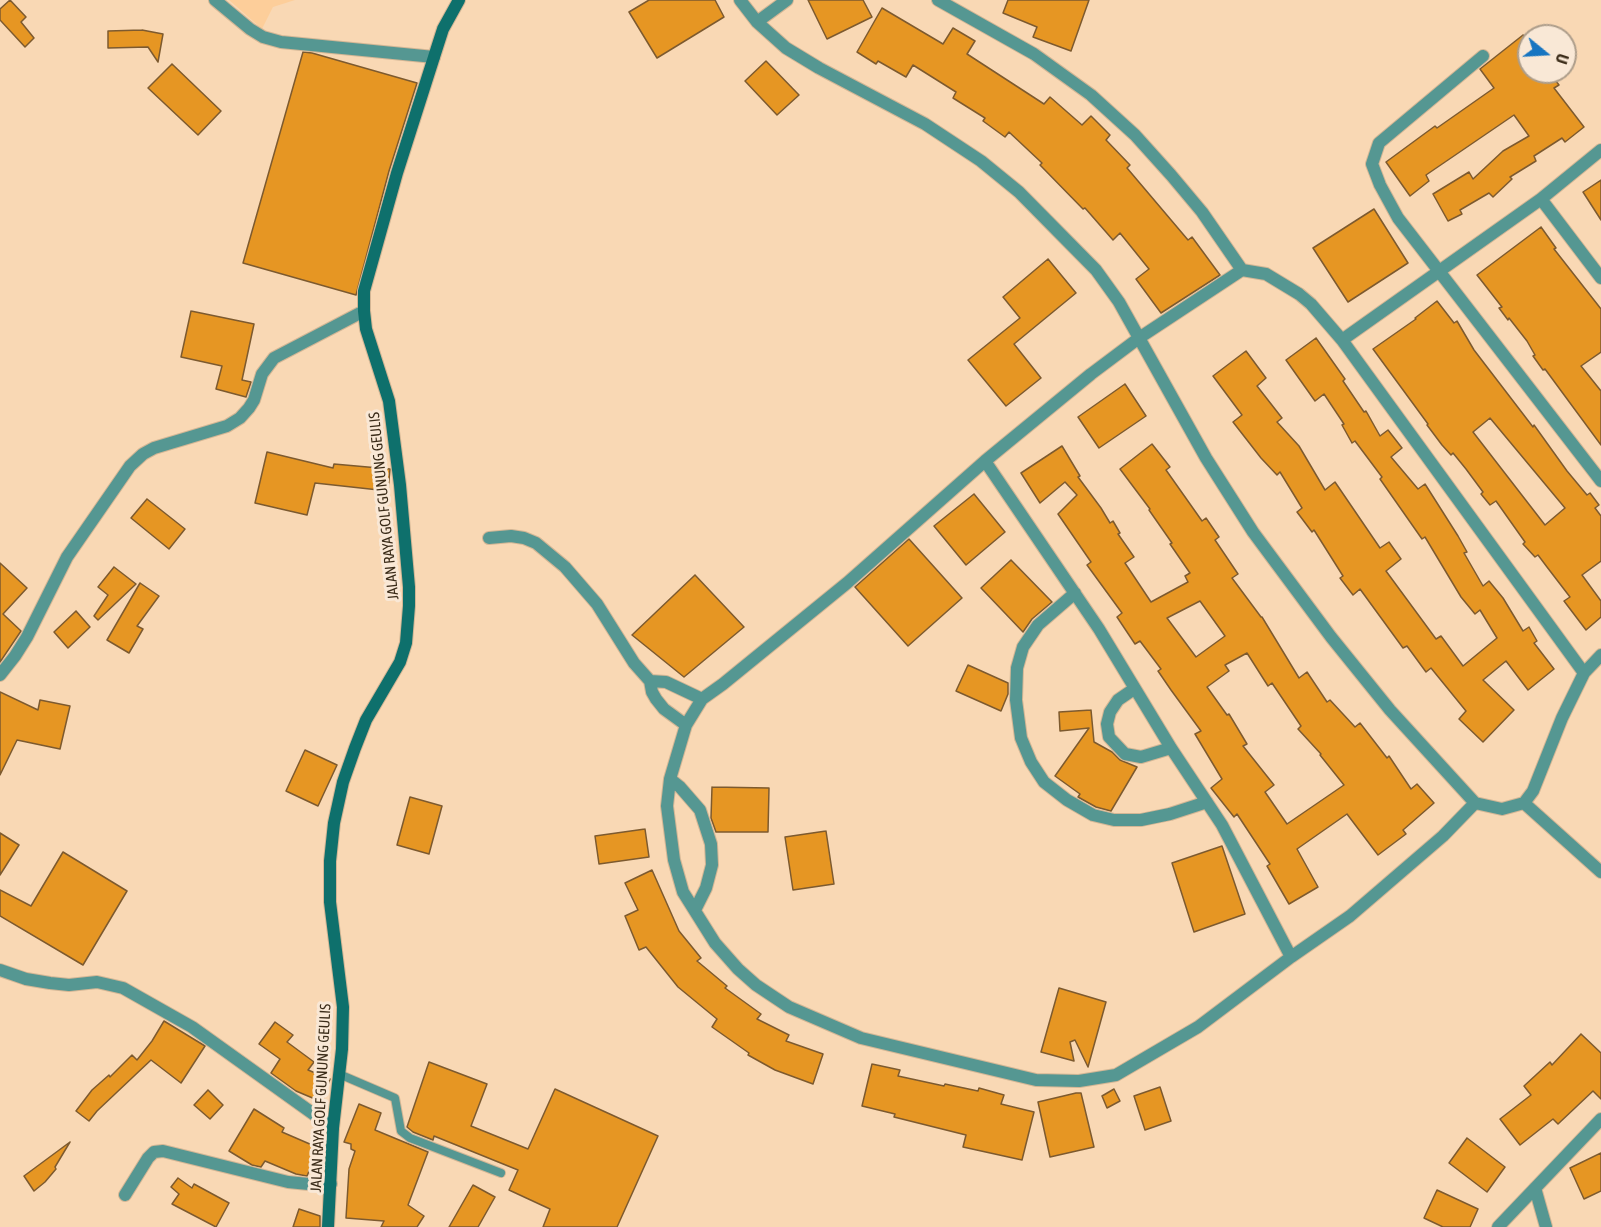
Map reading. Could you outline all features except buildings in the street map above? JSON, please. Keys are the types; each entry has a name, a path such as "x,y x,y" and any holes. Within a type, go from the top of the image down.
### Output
{"main road":[{"name":"JALAN RAYA GOLF GUNUNG GEULIS","path":"328,1227 343,1007 330,902 330,861 334,823 344,782 366,720 400,662 406,643 409,606 400,485 389,401 366,329 364,291 397,173 443,29 459,0"}],"street":[{"path":"215,0 263,37 281,42 434,57"},
{"path":"740,0 757,22 786,48 924,124 981,161 1019,192 1096,270 1119,302 1206,458 1252,532 1331,637 1390,710 1475,803 1502,809 1524,803 1533,791 1562,718 1584,673 1601,655"},
{"path":"757,22 787,0"},
{"path":"938,0 1034,54 1091,94 1135,135 1202,212 1242,270"},
{"path":"1483,56 1379,143 1372,164 1380,185 1398,218 1601,481"},
{"path":"1342,340 1541,199 1601,150"},
{"path":"1541,199 1601,278"},
{"path":"1475,803 1443,836 1350,916 1198,1027 1116,1075 1079,1081 1036,1080 861,1038 789,1007 763,991 738,969 715,943 683,892 674,860 667,806 670,779 686,725 702,699 848,583 985,460 1139,338 1242,270 1266,274 1299,294 1342,340 1584,673"},
{"path":"0,675 27,638 67,557 130,466 154,448 227,426 240,418 254,400 262,374 274,358 364,311"},
{"path":"985,460 1099,629 1134,689 1227,834 1291,957"},
{"path":"489,538 511,536 524,538 536,543 565,567 597,604 634,663 650,681 652,692 664,709 686,725"},
{"path":"1075,593 1038,625 1023,647 1017,668 1017,709 1021,738 1031,762 1044,782 1067,800 1093,815 1114,820 1151,818 1207,802"},
{"path":"650,681 666,682 702,699"},
{"path":"1134,689 1118,700 1110,711 1107,724 1109,736 1125,754 1141,757 1171,748"},
{"path":"670,779 700,810 711,844 712,865 706,888 695,910"},
{"path":"1524,803 1601,872"},
{"path":"0,970 26,979 50,983 69,985 98,982 123,988 192,1027 333,1128"},
{"path":"1498,1227 1601,1119"},
{"path":"125,1195 148,1158 154,1152 163,1151 288,1182 331,1184"},
{"path":"1535,1188 1546,1227"}],"lane":[{"path":"339,1074 395,1098 401,1131 410,1138 501,1173"}],"shaded area":[{"path":"229,0 295,0 273,7 262,29"}]}
